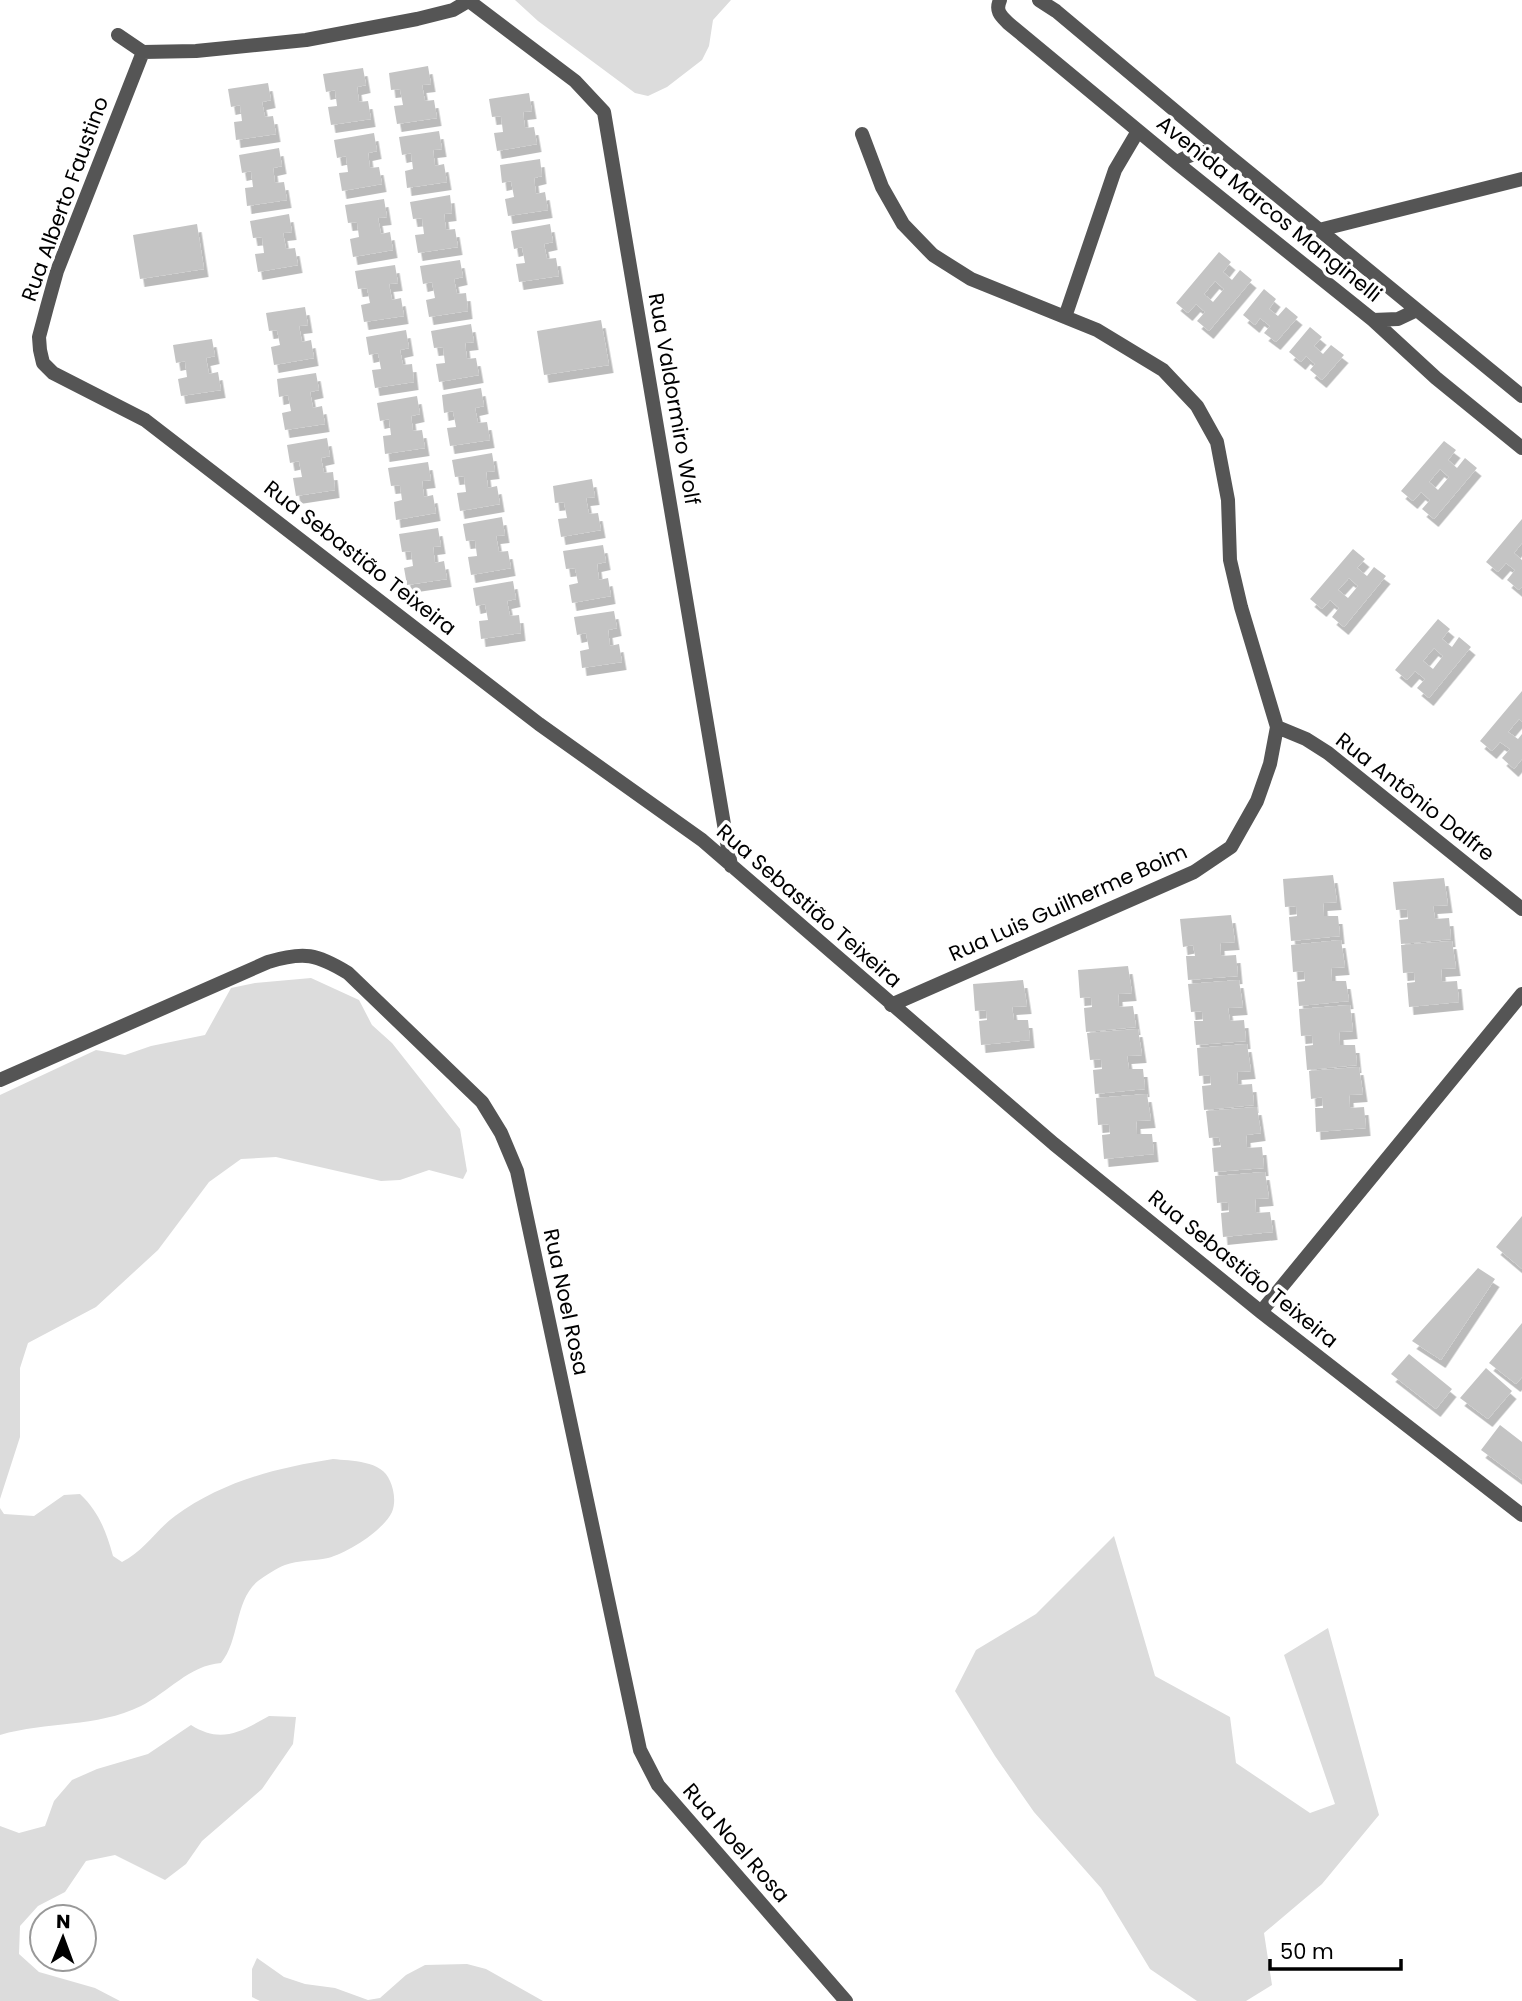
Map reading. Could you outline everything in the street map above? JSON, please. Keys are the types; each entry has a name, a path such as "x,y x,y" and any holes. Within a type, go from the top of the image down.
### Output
{"street":[{"name":"Avenida Marcos Manginelli","path":"1000,0 999,15 1177,163 1373,320 1437,378 1522,448"},
{"name":"Avenida Marcos Manginelli","path":"1038,0 1056,10 1522,396"},
{"path":"118,35 143,52 197,51 306,40 417,19 453,10 469,1"},
{"name":"Rua Valdormiro Wolf","path":"469,1 575,81 604,112 731,866"},
{"name":"Rua Alberto Faustino","path":"43,363 40,337 57,271 143,52"},
{"path":"1065,317 1115,170 1138,131"},
{"name":"Rua Luis Guilherme Boim","path":"862,134 881,187 903,225 933,255 971,279 1097,330 1163,370 1198,406 1217,442 1228,500 1230,560 1241,607 1277,727 1270,764 1257,801 1231,847 1194,872 891,1005"},
{"path":"1177,163 1198,152 1223,150"},
{"path":"1319,230 1522,179"},
{"path":"1373,320 1398,319 1416,310"},
{"name":"Rua Sebastião Teixeira","path":"43,363 53,373 145,420 540,724 702,840 1054,1144 1261,1312 1522,1514"},
{"name":"Rua Antônio Dalfre","path":"1277,727 1306,739 1328,753 1522,909"},
{"name":"Rua Noel Rosa","path":"0,1080 268,962 294,954 326,959 348,973 482,1102 501,1133 517,1171 640,1750 658,1785 846,2001"},
{"path":"1261,1312 1522,994"}],"shaded area":[{"path":"515,0 731,0 713,20 709,46 702,60 667,87 648,96 635,93 538,21"},
{"path":"311,978 359,1000 372,1025 392,1043 460,1129 467,1171 463,1179 429,1170 400,1180 381,1181 276,1157 241,1159 209,1182 158,1250 96,1307 28,1343 20,1368 20,1437 0,1499 0,1095 96,1050 125,1055 151,1046 205,1035 231,988"},
{"path":"333,1459 373,1465 386,1474 393,1492 392,1512 373,1534 345,1551 328,1558 285,1565 258,1581 245,1599 227,1654 221,1663 199,1669 151,1701 124,1713 0,1735 0,1508 4,1514 34,1516 64,1495 80,1494 101,1522 113,1556 122,1562 137,1552 175,1516 212,1494 271,1472"},
{"path":"1114,1536 1155,1676 1230,1717 1236,1763 1310,1813 1335,1804 1284,1655 1328,1628 1379,1815 1322,1884 1264,1933 1272,1985 1246,2001 1197,2001 1150,1969 1101,1888 1034,1812 955,1691 976,1650 1036,1614"},
{"path":"269,1716 296,1717 293,1744 262,1789 202,1841 186,1864 165,1880 115,1855 86,1861 65,1892 44,1903 28,1903 28,1917 20,1926 19,1954 28,1962 28,1973 42,1973 95,1988 120,2001 0,2001 0,1826 19,1833 45,1826 54,1801 72,1780 97,1769 148,1754 191,1725 202,1731 221,1735 249,1727"},
{"path":"257,1958 284,1977 305,1984 335,1988 368,2000 380,1998 406,1975 425,1965 467,1964 486,1969 543,2001 260,2001 252,1997 252,1969"}],"building":[{"path":"428,66 431,84 422,85 425,101 434,100 437,118 397,124 394,106 403,105 400,89 391,90 389,73"},
{"path":"363,68 366,85 357,87 359,102 368,101 371,119 331,125 328,107 337,106 335,90 326,92 323,74"},
{"path":"268,83 271,100 262,102 265,117 273,116 276,134 236,140 234,122 242,121 240,105 231,107 228,89"},
{"path":"529,93 532,111 523,112 525,128 534,127 537,144 497,151 494,133 503,132 501,116 492,117 489,99"},
{"path":"439,131 442,149 433,150 435,166 444,164 447,182 407,188 405,171 413,169 411,153 402,155 399,137"},
{"path":"374,133 377,151 368,153 370,168 379,167 382,184 342,191 339,173 348,172 346,156 337,158 334,140"},
{"path":"279,148 282,166 273,168 275,183 284,182 287,200 247,206 245,188 253,187 251,171 242,173 239,155"},
{"path":"540,159 542,176 534,178 536,194 545,192 548,210 508,216 505,199 514,197 511,181 502,183 500,165"},
{"path":"450,195 452,213 444,214 446,230 455,229 458,247 418,253 415,235 424,234 422,218 413,219 410,202"},
{"path":"384,199 387,217 378,218 381,234 390,232 393,250 353,257 350,239 359,237 357,222 348,223 345,205"},
{"path":"289,214 292,232 283,233 286,249 295,248 298,265 258,272 255,254 264,253 262,237 253,238 250,221"},
{"path":"197,224 204,269 140,279 133,235"},
{"path":"550,224 553,242 544,244 547,259 556,258 559,276 519,282 516,264 525,263 522,247 514,249 511,231"},
{"path":"1219,252 1231,262 1223,272 1232,280 1240,270 1252,280 1209,331 1197,321 1205,312 1196,304 1188,313 1176,303","holes":["1215,281 1224,289 1213,302 1204,294"]},
{"path":"460,260 463,277 454,279 457,294 466,293 468,311 429,317 426,300 435,298 432,282 423,284 420,266"},
{"path":"395,265 398,283 389,284 392,300 401,298 404,316 364,322 361,305 370,303 367,288 358,289 355,271"},
{"path":"1264,289 1276,299 1269,309 1278,316 1286,307 1298,317 1276,342 1264,333 1270,326 1260,318 1255,325 1243,315"},
{"path":"305,307 308,325 299,326 302,342 311,340 314,358 274,365 271,347 280,345 277,330 269,331 266,313"},
{"path":"601,320 609,365 544,375 537,331"},
{"path":"471,324 474,342 465,343 467,359 476,358 479,375 439,382 436,364 445,363 443,347 434,348 431,331"},
{"path":"1310,327 1322,337 1314,346 1323,354 1331,345 1344,355 1322,380 1310,370 1315,364 1306,356 1301,362 1289,352"},
{"path":"406,330 409,348 400,350 403,365 412,364 414,382 375,388 372,370 381,369 378,353 369,355 366,337"},
{"path":"212,339 215,356 206,358 209,374 218,372 221,390 181,396 178,379 187,377 185,361 176,363 173,345"},
{"path":"316,373 319,390 310,392 313,408 322,406 325,424 285,430 282,413 291,411 288,395 279,397 277,379"},
{"path":"481,388 484,406 475,408 478,423 487,422 490,440 450,446 447,428 456,427 453,411 444,413 442,395"},
{"path":"417,396 420,414 411,416 413,431 422,430 425,448 385,454 383,436 391,435 389,419 380,421 377,403"},
{"path":"327,438 330,456 321,458 324,473 333,472 335,490 296,496 293,478 302,477 299,461 290,463 287,445"},
{"path":"1444,441 1456,450 1448,460 1457,468 1465,458 1477,468 1434,519 1422,509 1430,500 1421,492 1413,501 1401,491","holes":["1440,469 1449,477 1438,490 1429,482"]},
{"path":"492,453 495,471 486,472 488,488 497,486 500,504 460,511 457,493 466,492 464,476 455,477 452,460"},
{"path":"428,462 431,480 422,481 424,497 433,495 436,513 396,520 394,502 402,500 400,485 391,486 388,468"},
{"path":"592,479 595,497 586,498 589,514 598,513 601,530 561,537 558,519 567,518 564,502 555,503 553,486"},
{"path":"502,517 505,535 496,536 499,552 508,551 511,568 471,575 468,557 477,556 475,540 466,541 463,524"},
{"path":"1522,519 1522,543 1514,553 1522,560 1522,587 1519,590 1507,580 1515,570 1506,563 1498,572 1486,562"},
{"path":"438,528 441,546 433,547 435,563 444,561 447,579 407,585 404,568 413,566 411,551 402,552 399,534"},
{"path":"603,545 606,562 597,564 599,580 608,578 611,596 572,603 569,585 578,583 575,568 566,569 563,551"},
{"path":"1353,549 1365,559 1357,568 1367,576 1374,567 1386,576 1344,627 1332,617 1339,608 1330,600 1322,609 1310,599","holes":["1349,578 1358,586 1348,598 1338,590"]},
{"path":"513,581 516,599 507,601 510,616 519,615 521,633 481,639 479,621 488,620 485,604 476,606 473,588"},
{"path":"614,611 617,628 608,630 610,646 619,644 622,662 582,668 580,651 589,649 586,633 577,635 574,617"},
{"path":"1438,619 1450,629 1442,639 1452,647 1459,637 1471,647 1429,698 1417,688 1425,679 1415,671 1407,680 1395,670","holes":["1434,648 1443,656 1433,669 1423,661"]},
{"path":"1522,691 1522,722 1519,719 1508,732 1518,739 1522,734 1522,759 1514,769 1502,758 1510,749 1500,742 1492,751 1480,741"},
{"path":"1333,875 1337,902 1323,903 1324,916 1338,916 1340,936 1291,941 1289,917 1297,916 1296,906 1285,907 1283,879"},
{"path":"1444,878 1448,905 1433,906 1435,919 1449,918 1451,939 1401,944 1399,920 1408,919 1407,909 1396,910 1393,882"},
{"path":"1231,915 1235,942 1220,943 1221,956 1236,955 1238,976 1188,980 1186,956 1195,956 1193,945 1183,947 1180,919"},
{"path":"1341,940 1345,967 1331,968 1332,981 1346,981 1349,1001 1299,1006 1297,982 1305,981 1304,971 1293,972 1291,945"},
{"path":"1452,941 1456,968 1441,969 1442,982 1457,981 1459,1002 1409,1007 1407,983 1415,982 1414,972 1403,973 1401,945"},
{"path":"1128,966 1132,993 1118,994 1119,1007 1133,1006 1136,1027 1086,1032 1084,1008 1092,1007 1091,997 1080,998 1078,970"},
{"path":"1023,980 1027,1006 1012,1007 1014,1020 1028,1020 1030,1040 981,1045 979,1021 987,1020 986,1010 975,1011 973,984"},
{"path":"1239,980 1243,1007 1228,1008 1230,1021 1244,1020 1246,1041 1196,1045 1194,1021 1203,1021 1202,1011 1191,1012 1188,984"},
{"path":"1350,1005 1353,1031 1339,1032 1340,1045 1355,1045 1357,1065 1307,1070 1305,1046 1313,1045 1312,1035 1301,1036 1299,1009"},
{"path":"1138,1029 1142,1055 1127,1056 1129,1069 1143,1069 1145,1089 1095,1094 1093,1070 1102,1069 1101,1059 1090,1060 1087,1033"},
{"path":"1247,1044 1251,1071 1237,1072 1238,1085 1252,1084 1254,1105 1204,1110 1202,1086 1211,1085 1210,1075 1199,1076 1197,1048"},
{"path":"1359,1067 1363,1094 1349,1095 1350,1108 1364,1107 1366,1128 1316,1132 1315,1108 1323,1108 1322,1097 1311,1099 1309,1071"},
{"path":"1147,1094 1151,1120 1136,1121 1137,1134 1152,1134 1154,1154 1104,1159 1102,1135 1110,1134 1109,1124 1098,1125 1096,1098"},
{"path":"1257,1107 1261,1133 1246,1135 1247,1148 1262,1147 1264,1168 1214,1172 1212,1148 1221,1147 1219,1137 1209,1138 1206,1111"},
{"path":"1265,1172 1269,1198 1255,1199 1256,1213 1270,1212 1273,1232 1223,1237 1221,1213 1229,1212 1228,1202 1217,1203 1215,1176"},
{"path":"1522,1216 1522,1269 1496,1247"},
{"path":"1478,1268 1495,1279 1441,1360 1412,1341"},
{"path":"1522,1323 1522,1377 1516,1384 1489,1363"},
{"path":"1409,1354 1452,1389 1436,1409 1391,1374"},
{"path":"1486,1368 1512,1391 1488,1419 1460,1398"},
{"path":"1500,1425 1522,1442 1522,1480 1481,1450"}]}
